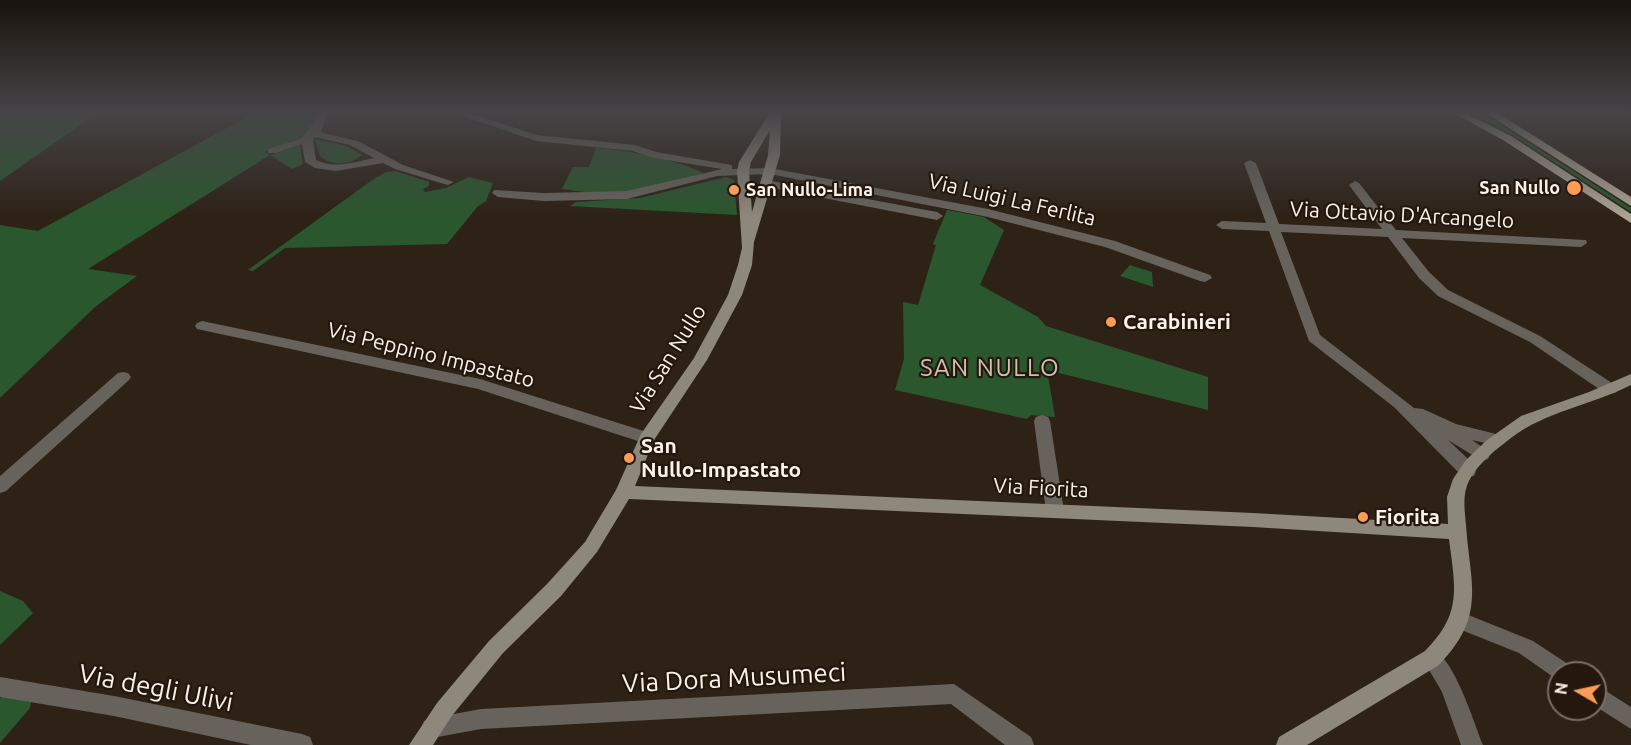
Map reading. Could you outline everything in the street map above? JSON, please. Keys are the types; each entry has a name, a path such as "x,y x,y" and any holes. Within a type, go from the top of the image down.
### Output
{"main road":[{"name":"Via San Nullo","path":"420,745 496,647 577,565 602,532 624,492 647,438 700,360 735,295 745,265 748,248 743,171 745,162 754,147"},
{"path":"748,248 770,171 774,147"},
{"path":"1520,147 1631,219"},
{"path":"1544,147 1631,202"},
{"path":"1287,745 1432,658 1446,646 1461,621 1463,596 1456,532 1458,487 1482,455 1498,440 1533,417 1631,379"},
{"name":"Via Fiorita","path":"624,492 1456,532"}],"street":[{"path":"272,151 282,147"},
{"path":"311,147 311,162 319,166 334,168 382,160"},
{"path":"360,147 399,167 448,182"},
{"path":"623,147 635,148 654,155 743,171"},
{"path":"1250,163 1314,338 1399,403 1468,471"},
{"path":"498,193 544,197 627,195 717,173 743,171"},
{"name":"Via Luigi La Ferlita","path":"743,171 770,171 988,213 1110,244 1205,278"},
{"path":"766,184 937,216"},
{"path":"1355,185 1395,234 1424,275 1443,293 1535,339 1610,389"},
{"path":"744,199 762,199"},
{"name":"Via Ottavio D'Arcangelo","path":"1222,225 1581,243"},
{"name":"Via Peppino Impastato","path":"202,326 480,384 647,438"},
{"path":"0,486 123,377"},
{"path":"1399,403 1452,429 1498,440"},
{"path":"1042,421 1055,511"},
{"path":"1433,421 1482,455"},
{"path":"1461,621 1526,647 1547,661"},
{"path":"1432,658 1450,687 1472,745"},
{"name":"Via degli Ulivi","path":"0,687 114,706 302,745"},
{"name":"Via Dora Musumeci","path":"432,728 480,719 954,694 1023,745"},
{"path":"1607,702 1631,719"}],"green space":[{"path":"0,147 49,147 0,181"},
{"path":"192,147 278,147 265,152 271,155 300,147 303,164 292,169 270,155 88,269 137,276 95,307 0,398 0,225 38,231"},
{"path":"317,147 348,147 362,155 347,163 330,162 320,156"},
{"path":"1531,147 1535,147 1631,208 1631,212"},
{"path":"596,148 651,156 704,173 635,191 593,193 562,189 573,167 589,167"},
{"path":"395,171 429,182 429,186 423,189 425,192 446,188 469,177 493,183 486,201 478,206 447,244 285,248 253,271 248,270 375,178 386,172"},
{"path":"726,177 734,180 737,215 570,206 576,202 640,198"},
{"path":"947,210 984,217 1004,230 980,285 1038,317 1046,326 1208,377 1208,410 1047,370 1055,417 1031,415 1027,419 895,390 904,359 903,302 918,305 936,245 933,244"},
{"path":"1130,265 1152,272 1153,287 1120,276"},
{"path":"0,591 23,601 33,613 0,645"},
{"path":"5,695 31,702 30,708 0,743 0,698"}],"place":[{"name":"San Nullo","path":"1574,188"},
{"name":"San Nullo-Lima","path":"734,190"},
{"name":"Carabinieri","path":"1111,322"},
{"name":"San Nullo-Impastato","path":"629,458"},
{"name":"Fiorita","path":"1363,517"}],"district":[{"name":"SAN NULLO","path":"990,368"}]}
